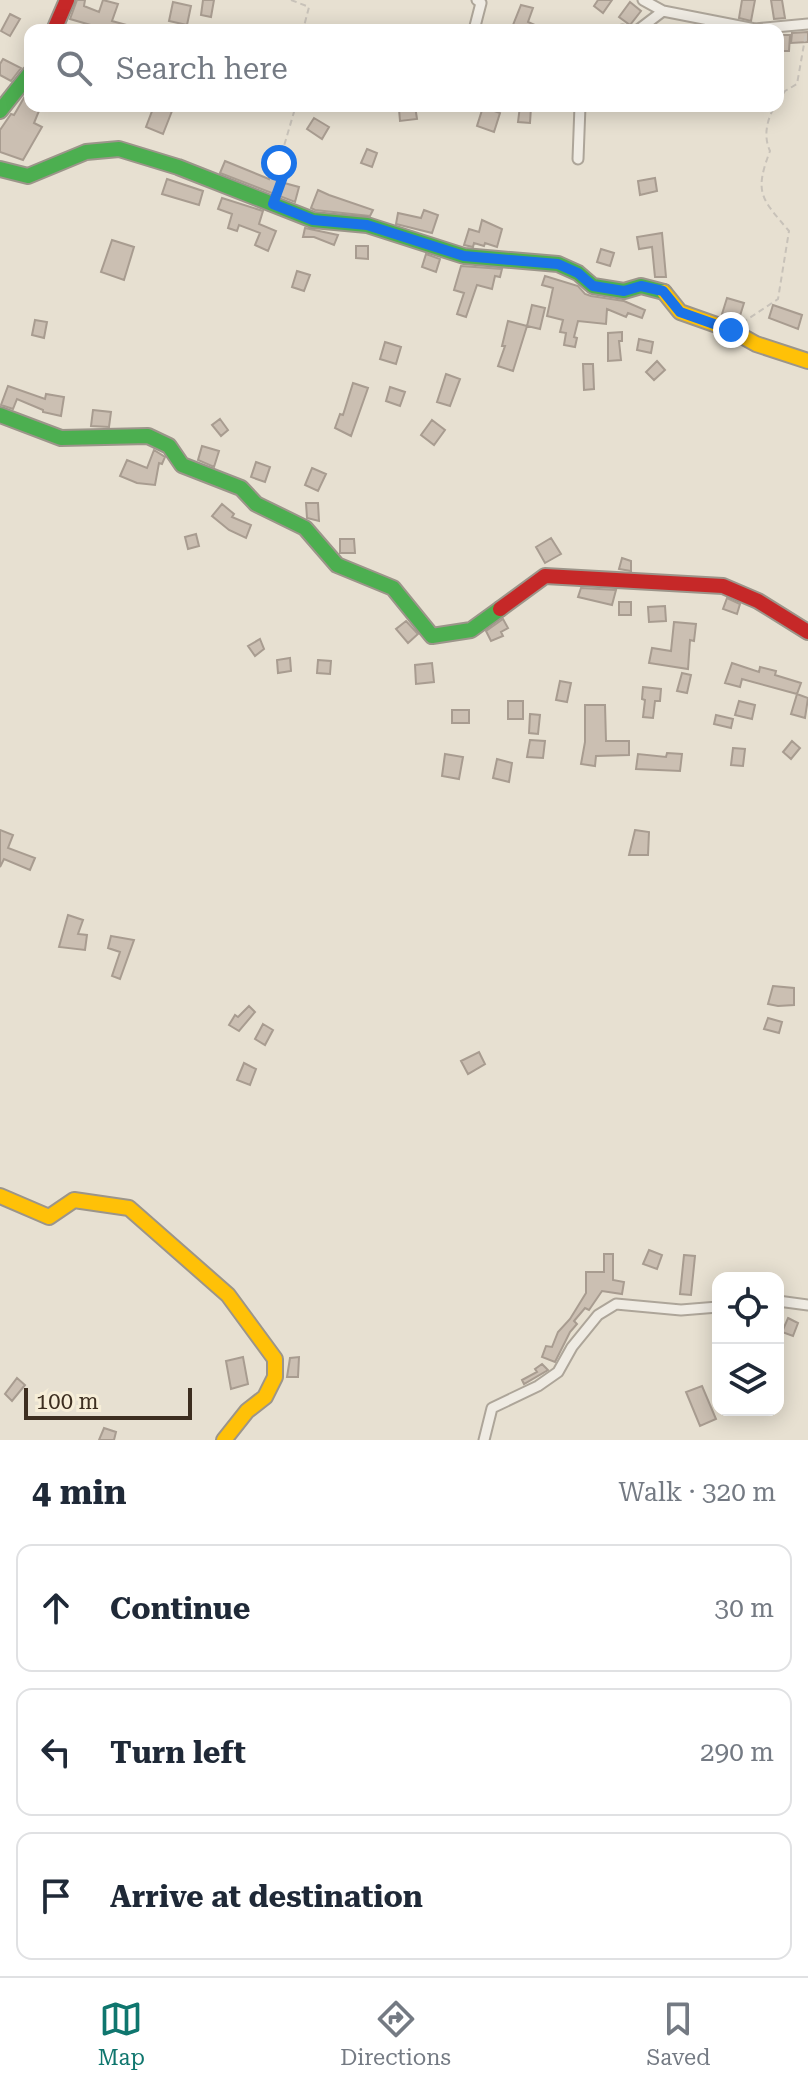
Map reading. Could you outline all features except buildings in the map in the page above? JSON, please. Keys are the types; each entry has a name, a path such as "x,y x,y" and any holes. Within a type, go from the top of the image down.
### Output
{"street":[{"path":"57,24 67,0"},
{"path":"476,24 481,3 477,0"},
{"path":"643,0 663,11 729,24"},
{"path":"646,24 663,11"},
{"path":"784,26 808,24"},
{"path":"0,111 24,81"},
{"path":"578,159 580,112"},
{"path":"0,169 28,176 86,152 119,149 178,167 313,220 367,225 464,256 558,264 578,273 593,286 624,291 641,286 663,291 680,312 731,330 756,344 808,361"},
{"path":"0,415 61,438 148,436 169,446 182,465 241,488 256,504 305,528 337,565 393,588 432,636 471,630 545,576 723,586 758,601 808,632"},
{"path":"0,1196 49,1217 74,1200 129,1208 228,1295 275,1359 275,1377 265,1397 247,1411 224,1440"},
{"path":"784,1302 808,1305"},
{"path":"484,1440 492,1408 538,1386 558,1372 572,1347 598,1315 616,1304 681,1310 712,1307"}],"path":[{"path":"291,0 309,7 305,24"},
{"path":"784,93 797,84 808,24"},
{"path":"273,204 284,174 279,163 294,112"},
{"path":"731,330 778,299 783,278 789,231 764,203 760,177 770,151 766,142 772,112"}],"traffic: fast":[{"path":"0,111 24,81"},
{"path":"0,169 28,176 86,152 119,149 178,167 313,220 367,225 464,256 558,264 578,273 593,286 624,291 641,286 664,292"},
{"path":"0,415 61,438 148,436 169,446 182,465 241,488 256,504 305,528 337,565 393,588 432,636 471,630 500,609"}],"traffic: slow":[{"path":"664,292 680,312 731,330 756,344 808,361"},
{"path":"0,1196 49,1217 74,1200 129,1208 228,1295 275,1359 275,1377 265,1397 247,1411 224,1440"}],"traffic: jam":[{"path":"57,24 67,0"},
{"path":"500,609 545,576 723,586 758,601 808,632"}],"route":[{"path":"279,163 284,174 273,204 313,220 367,225 464,256 558,264 578,273 593,286 624,291 641,286 663,291 680,312 731,330"}]}
